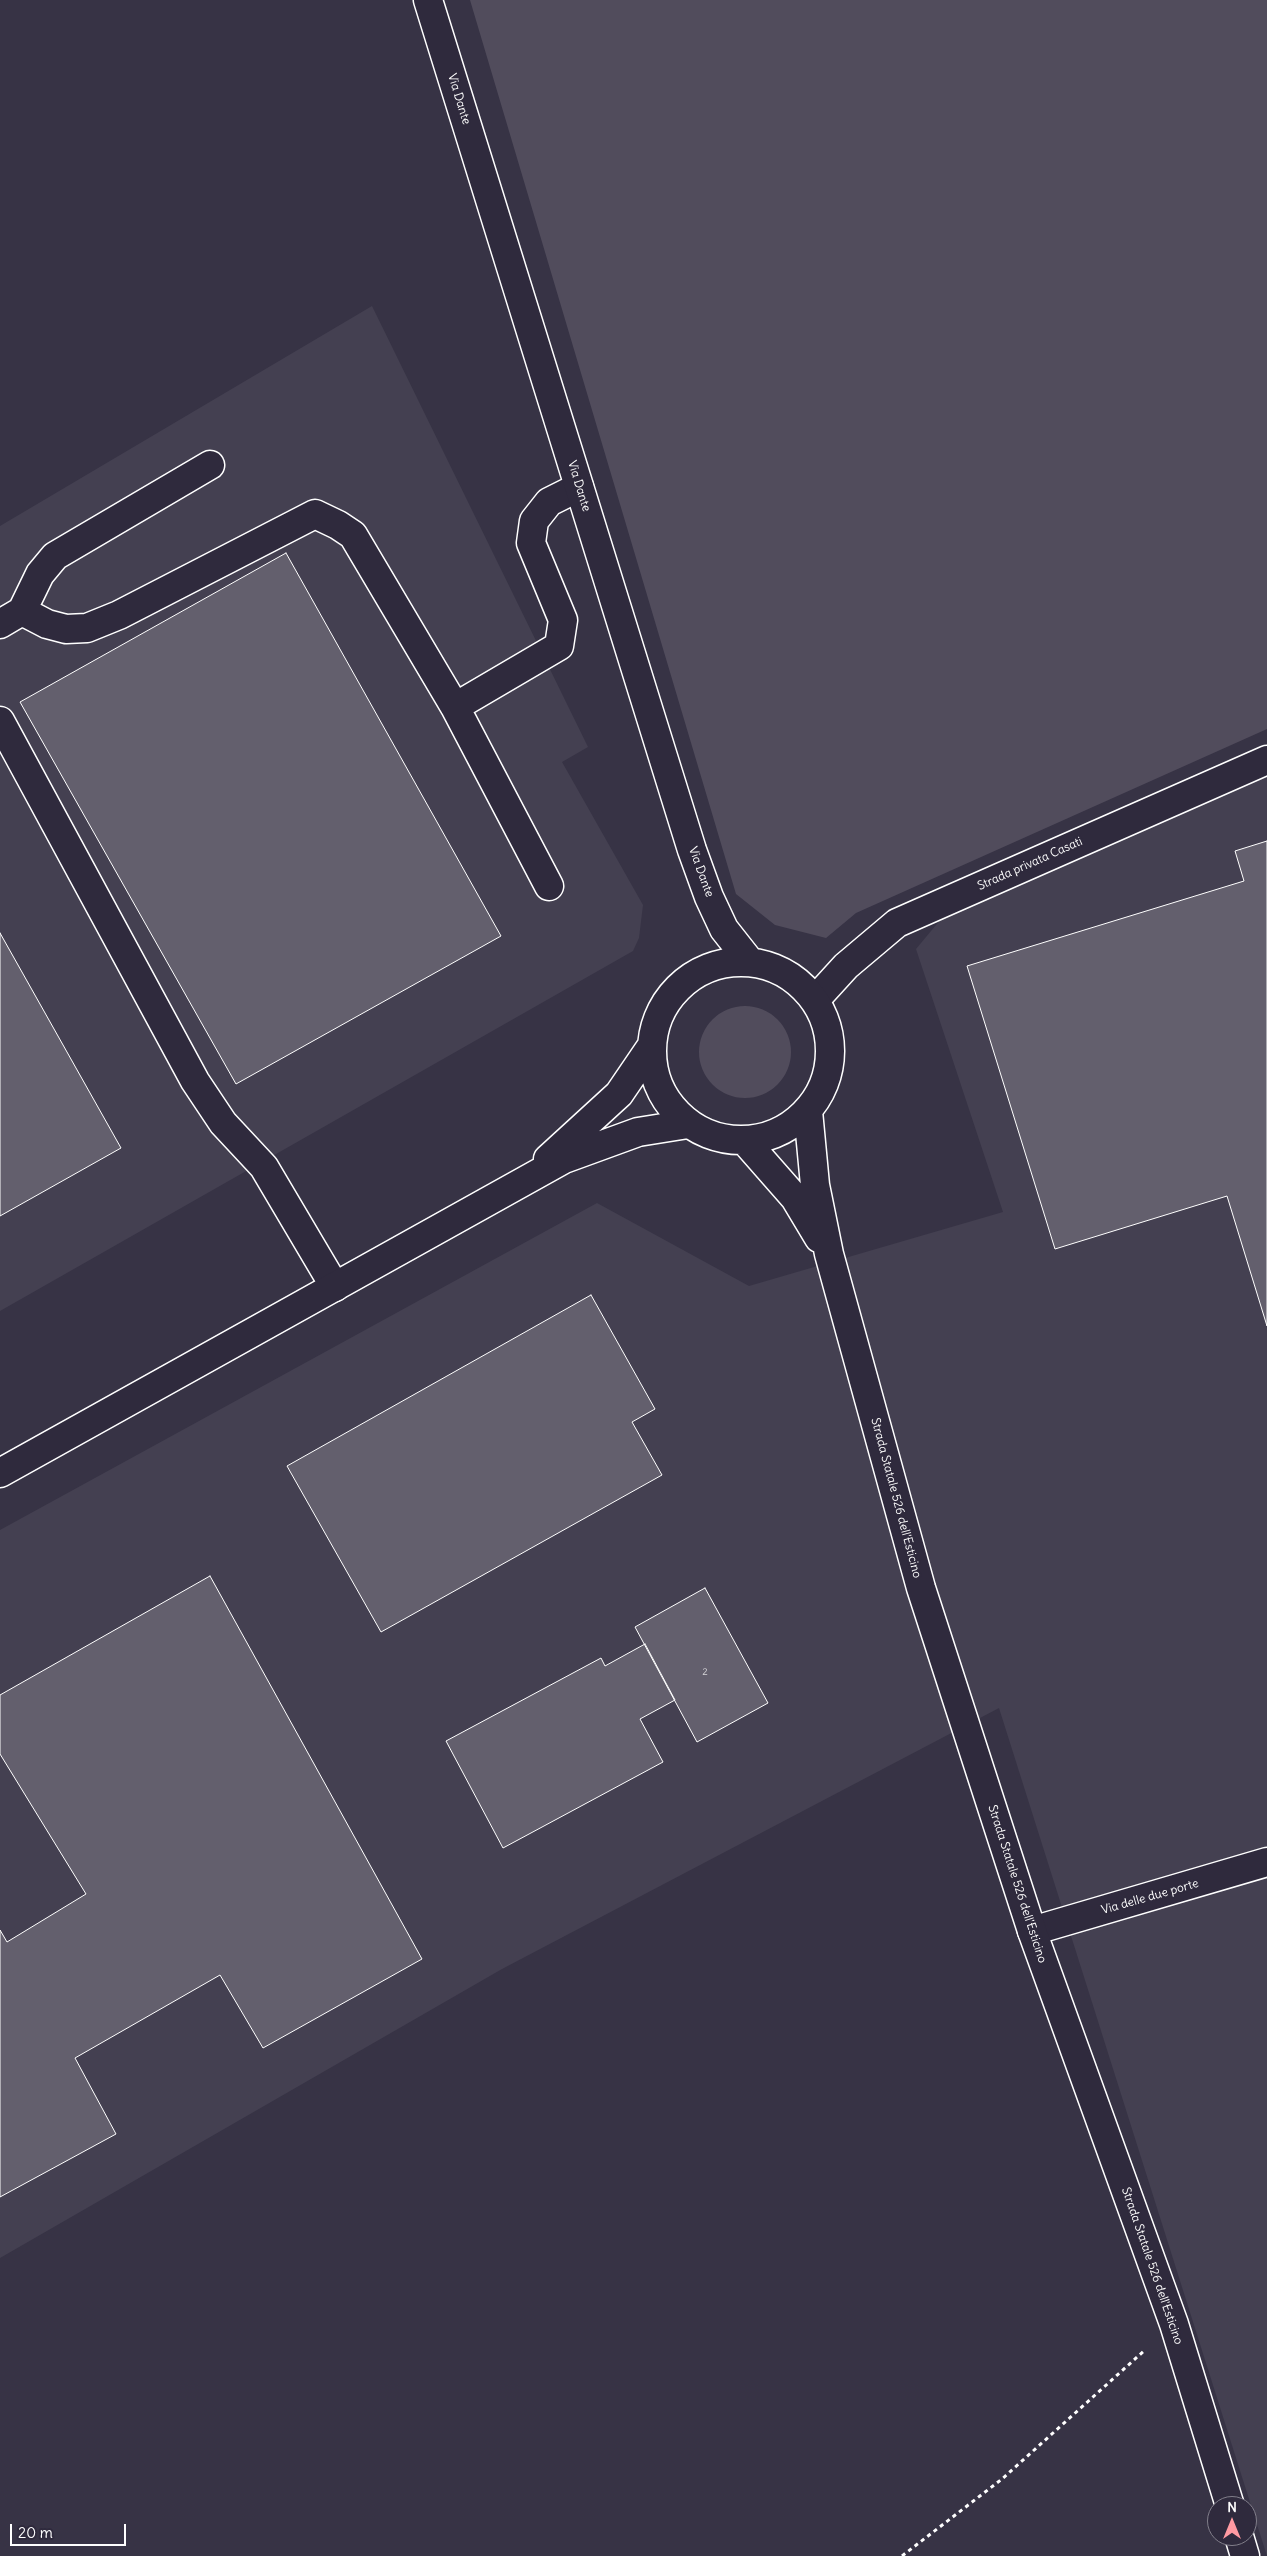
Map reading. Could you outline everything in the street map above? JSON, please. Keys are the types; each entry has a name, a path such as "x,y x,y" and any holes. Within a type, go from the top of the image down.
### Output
{"main road":[{"name":"Via Dante","path":"428,0 706,890 724,928 750,962"},
{"path":"210,465 55,556 40,574 11,618 66,629 86,628 119,615 315,514 338,525 353,535 455,707 549,886"},
{"path":"455,707 559,646 563,620 531,543 534,521 549,502 580,487"},
{"path":"0,721 195,1081 223,1123 264,1167 335,1287"},
{"name":"Strada privata Casati","path":"814,1000 846,966 898,923 1267,760"},
{"path":"729,962 750,962 777,969 791,977 814,1000 828,1029 830,1055 824,1085 808,1111 784,1130 765,1138 745,1141 715,1137 688,1124 667,1103 658,1086 653,1070 651,1047 656,1023 662,1008 682,983 710,967 729,962"},
{"path":"520,1185 619,1094 651,1047"},
{"name":"Strada Statale 526 dell'Esticino","path":"808,1111 816,1185 829,1254 921,1588 1032,1932 1174,2324 1227,2496"},
{"path":"0,1473 564,1159 638,1132 688,1124"},
{"name":"Strada Statale 526 dell'Esticino","path":"745,1141 795,1198 829,1254"},
{"name":"Via delle due porte","path":"1032,1932 1267,1862"}],"path":[{"path":"902,2556 1002,2479 1174,2324"}],"shaded area":[{"path":"470,0 1267,0 1267,729 856,913 826,938 775,925 736,894"},
{"path":"372,306 588,747 562,762 643,905 639,938 633,951 0,1311 0,526"},
{"path":"1267,775 1267,2556 1257,2524 1257,2496 1248,2496 999,1708 502,1969 0,2258 0,1530 597,1203 749,1286 1003,1212 916,949 941,919"},
{"path":"745,1006 763,1009 778,1019 788,1034 791,1052 788,1070 778,1085 763,1095 745,1098 727,1095 712,1085 702,1070 699,1052 702,1034 712,1019 727,1009"}],"building":[{"path":"286,553 501,936 236,1084 20,702"},
{"path":"1267,841 1267,1326 1227,1196 1055,1249 967,966 1244,881 1235,851"},
{"path":"0,933 121,1148 0,1216"},
{"path":"591,1295 655,1409 632,1422 662,1475 381,1632 287,1466"},
{"path":"210,1576 422,1959 263,2048 220,1975 75,2058 116,2134 0,2197 0,1930 7,1942 86,1894 0,1754 0,1695"},
{"path":"705,1588 768,1703 697,1742 635,1627"},
{"path":"645,1644 675,1700 640,1719 663,1762 503,1848 446,1741 601,1658 605,1666"}]}
